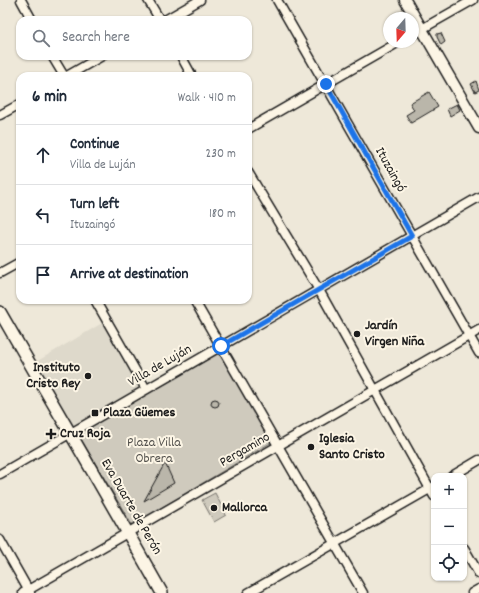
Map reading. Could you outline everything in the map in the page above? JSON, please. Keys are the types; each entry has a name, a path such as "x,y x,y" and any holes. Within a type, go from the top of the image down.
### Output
{"main road":[{"name":"Eva Duarte de Perón","path":"0,312 70,434 80,448 162,593"}],"street":[{"path":"21,0 30,16"},
{"path":"148,0 158,16"},
{"path":"172,16 200,0"},
{"name":"Ituzaingó","path":"277,0 479,353"},
{"path":"405,0 410,12"},
{"path":"419,30 473,0"},
{"path":"419,34 479,128"},
{"path":"252,127 389,48"},
{"path":"54,60 62,72"},
{"path":"75,72 95,60"},
{"path":"183,60 190,72"},
{"path":"0,115 16,106"},
{"path":"252,179 319,290 431,487"},
{"name":"Villa de Luján","path":"0,474 479,197"},
{"path":"0,273 16,264"},
{"path":"97,304 146,389"},
{"path":"196,304 333,544 363,593"},
{"name":"Pergamino","path":"27,592 278,445 479,330"},
{"path":"457,473 479,460"},
{"path":"248,593 333,544 431,491"},
{"path":"0,540 27,592"},
{"path":"467,553 479,574"},
{"path":"472,593 479,589"}],"shaded area":[{"name":"Instituto Cristo Rey","path":"104,322 142,389 73,429 34,363"}],"green space":[{"name":"Plaza Villa Obrera","path":"219,353 272,442 132,525 78,434"},
{"name":"Mallorca","path":"215,493 226,515 214,522 202,500"}],"building":[{"path":"441,33 445,42 441,45 437,34"},
{"path":"476,81 479,90 475,92 471,84"},
{"path":"429,92 438,107 411,123 406,115 414,110 410,103"},
{"path":"457,104 460,110 450,116 447,109"},
{"path":"215,399 218,400 218,406 215,407 212,406 211,403 212,400"},
{"path":"165,463 174,483 144,501"}],"place":[{"name":"Jardín Virgen Niña","path":"357,334"},
{"name":"Instituto Cristo Rey","path":"88,376"},
{"name":"Plaza Güemes","path":"95,413"},
{"name":"Cruz Roja","path":"51,434"},
{"name":"Iglesia Santo Cristo","path":"311,447"},
{"name":"Mallorca","path":"214,508"}],"route":[{"path":"221,346 412,236 326,84"}]}
